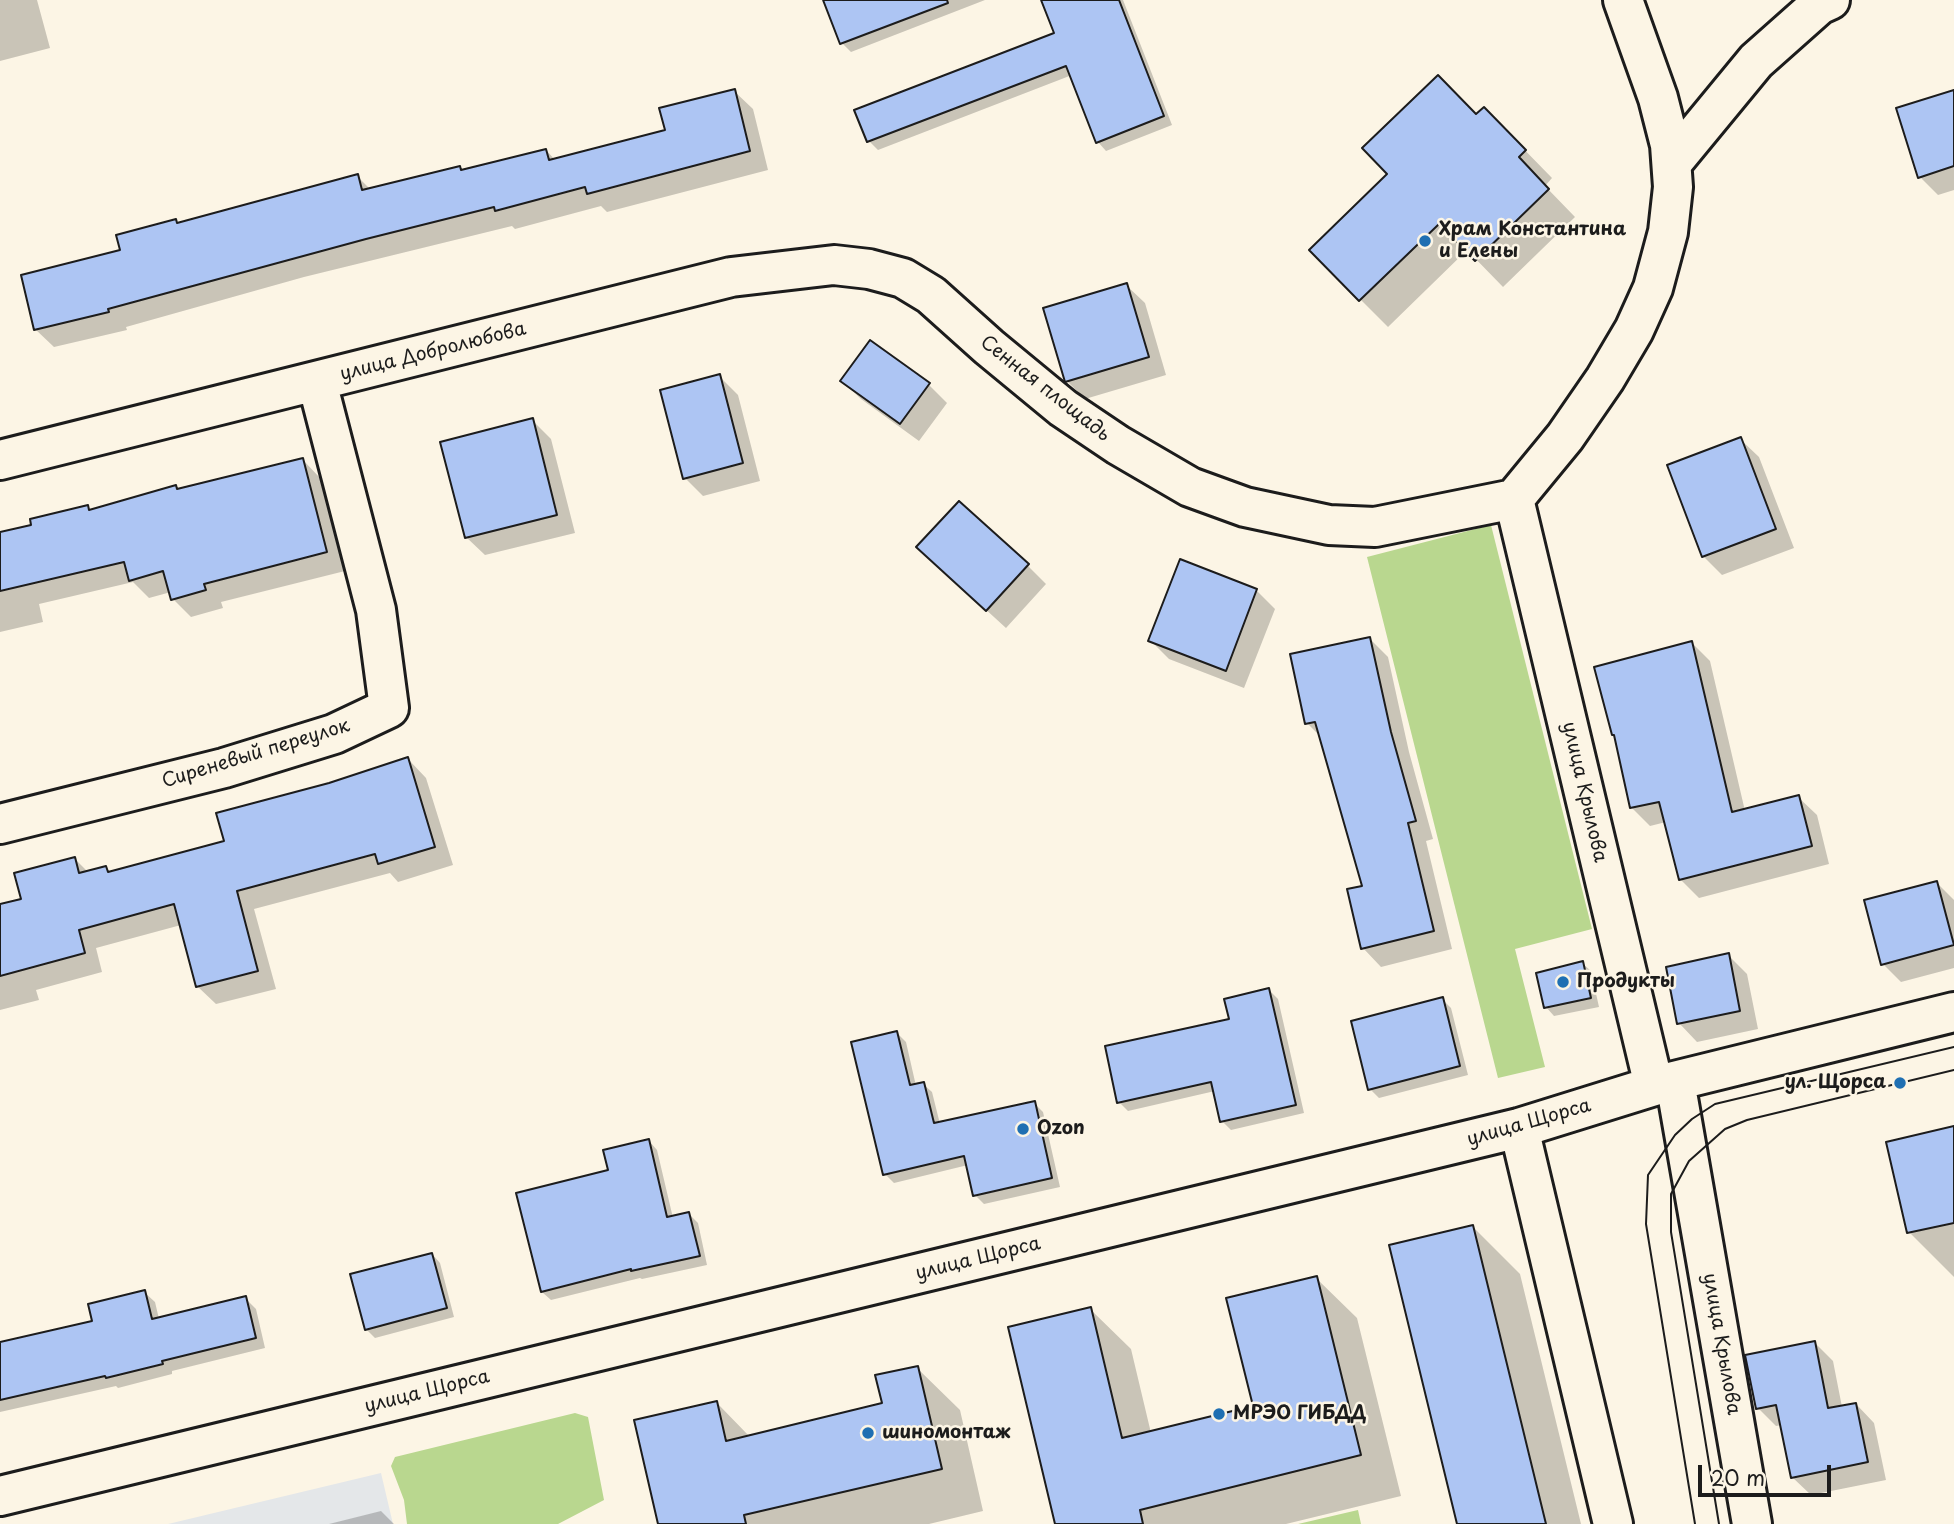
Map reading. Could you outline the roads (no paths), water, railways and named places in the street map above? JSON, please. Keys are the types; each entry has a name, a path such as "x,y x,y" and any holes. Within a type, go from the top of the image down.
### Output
{"street":[{"path":"1514,499 1565,437 1605,379 1634,330 1653,288 1668,232 1673,187 1670,145 1658,99 1623,0"},
{"path":"1672,163 1756,61 1825,3"},
{"name":"улица Добролюбова","path":"0,460 730,277 834,265 869,269"},
{"name":"Сенная площадь","path":"869,269 903,278 931,295 1063,408 1118,445 1190,487 1245,507 1329,525 1376,527 1514,499"},
{"name":"Сиреневый переулок","path":"0,824 224,768 334,734 389,708 376,610 317,382"},
{"name":"улица Крылова","path":"1514,499 1665,1084 1752,1524"},
{"name":"улица Щорса","path":"0,1496 1519,1128 1665,1084 1954,1012"},
{"path":"1519,1128 1613,1524"}],"tram line":[{"path":"1695,1524 1646,1224 1648,1175 1675,1135 1692,1119 1715,1104 1954,1047"},
{"path":"1719,1524 1671,1232 1671,1194 1689,1161 1725,1129 1747,1120 1954,1070"}],"place":[{"name":"Храм Константина и Елены","path":"1425,241"},
{"name":"Продукты","path":"1563,982"},
{"name":"ул. Щорса","path":"1900,1083"},
{"name":"Ozon","path":"1023,1129"},
{"name":"МРЭО ГИБДД","path":"1219,1414"},
{"name":"шиномонтаж","path":"868,1433"}]}
